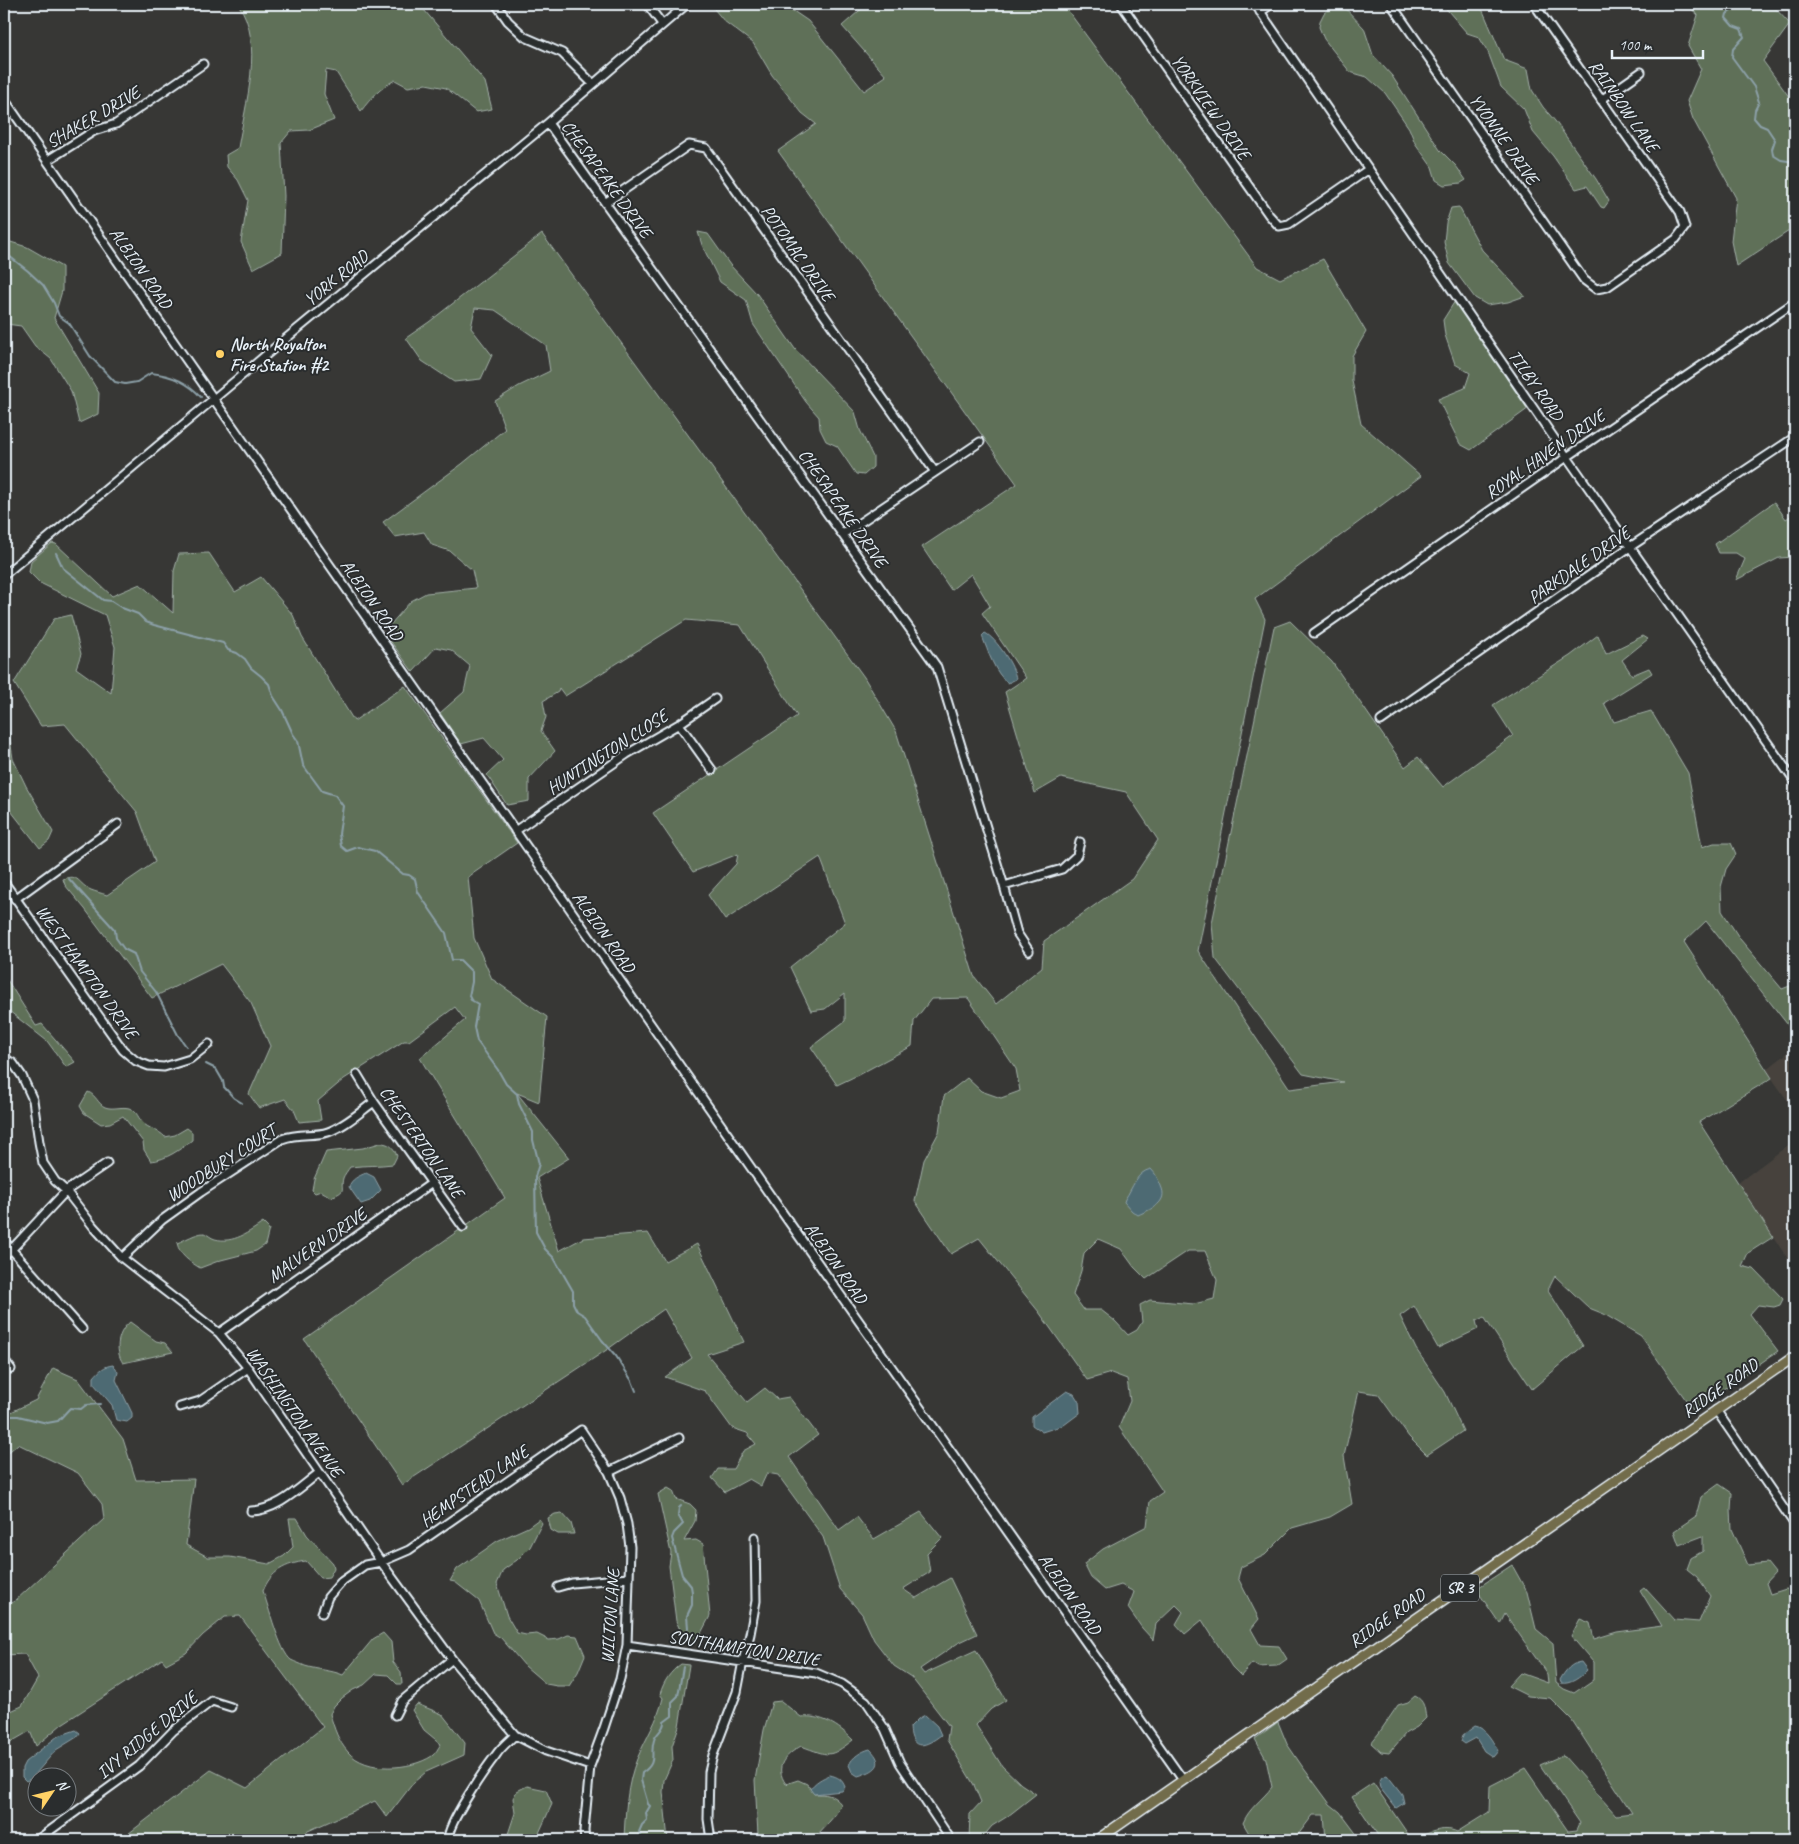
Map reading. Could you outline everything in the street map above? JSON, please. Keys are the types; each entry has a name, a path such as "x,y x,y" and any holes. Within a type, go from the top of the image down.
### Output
{"main road":[{"name":"RIDGE ROAD","path":"1097,1840 1795,1356"}],"street":[{"path":"496,4 508,21 525,37 562,53 593,84"},
{"path":"647,4 662,24"},
{"name":"YORK ROAD","path":"4,575 548,123 687,4"},
{"name":"YORKVIEW DRIVE","path":"1121,4 1269,215 1279,226 1289,224 1369,169"},
{"name":"TILBY ROAD","path":"1255,4 1630,548 1795,782"},
{"path":"1260,12 1272,4"},
{"name":"YVONNE DRIVE","path":"1390,4 1584,280 1596,289 1607,287 1676,239 1685,227"},
{"name":"RAINBOW LANE","path":"1535,4 1680,212 1685,227"},
{"name":"SHAKER DRIVE","path":"48,160 94,131 116,124 203,64"},
{"path":"1602,100 1641,72"},
{"name":"ALBION ROAD","path":"4,99 515,831 1183,1780"},
{"name":"CHESAPEAKE DRIVE","path":"548,123 937,667 1017,933 1029,951"},
{"name":"POTOMAC DRIVE","path":"605,203 689,145 706,148 935,472"},
{"name":"ROYAL HAVEN DRIVE","path":"1314,633 1567,457 1795,302"},
{"name":"PARKDALE DRIVE","path":"1381,721 1630,548 1795,437"},
{"path":"843,534 980,442"},
{"name":"HUNTINGTON CLOSE","path":"515,831 627,754 678,724 715,699"},
{"path":"678,724 712,770"},
{"path":"15,899 118,824"},
{"path":"1004,886 1062,869 1077,855 1080,842"},
{"name":"WEST HAMPTON DRIVE","path":"4,882 122,1050 136,1061 149,1066 164,1067 190,1059 209,1044"},
{"name":"WASHINGTON AVENUE","path":"4,1058 13,1063 34,1100 43,1163 55,1181 66,1191 122,1258 219,1333 248,1368 382,1562 452,1659 515,1735 546,1751 590,1766"},
{"name":"CHESTERTON LANE","path":"357,1074 374,1102 463,1227"},
{"name":"WOODBURY COURT","path":"122,1258 162,1220 282,1139 293,1134 327,1132 340,1126 374,1102"},
{"path":"4,1254 11,1250 66,1191 107,1163"},
{"name":"MALVERN DRIVE","path":"219,1333 432,1182"},
{"path":"4,1241 82,1329"},
{"path":"4,1360 11,1369"},
{"path":"180,1407 200,1401 248,1368"},
{"path":"1716,1410 1795,1525"},
{"name":"WILTON LANE","path":"581,1430 608,1472 620,1498 627,1524 630,1547 627,1645 620,1680 590,1766 584,1831 585,1840"},
{"name":"HEMPSTEAD LANE","path":"322,1613 328,1597 341,1582 364,1565 382,1562 409,1550 581,1430"},
{"path":"608,1472 679,1438"},
{"path":"251,1511 262,1511 275,1505 320,1473"},
{"path":"710,1840 708,1819 709,1772 712,1755 737,1692 750,1634 756,1601 755,1537"},
{"path":"558,1587 572,1583 629,1578"},
{"name":"SOUTHAMPTON DRIVE","path":"627,1645 816,1673 842,1684 866,1701 885,1729 900,1763 951,1840"},
{"path":"395,1715 402,1701 452,1659"},
{"name":"IVY RIDGE DRIVE","path":"37,1840 138,1766 173,1731 212,1701 231,1707"},
{"path":"448,1840 452,1824 496,1754 515,1735"}],"shaded area":[{"path":"1795,1047 1795,1111 1766,1070"},
{"path":"1795,1140 1795,1270 1738,1183"}],"green space":[{"path":"238,4 419,4 485,82 492,109 476,112 446,88 426,84 408,87 395,80 376,94 361,111 336,72 326,70 324,94 334,120 309,130 291,131 281,143 284,196 282,253 253,269 241,242 248,200 238,180 227,167 226,155 238,148 251,74 250,36 246,19"},
{"path":"710,4 783,4 808,21 864,91 886,76 842,26 867,4 1063,4 1257,267 1280,279 1323,259 1366,332 1352,356 1352,381 1361,424 1421,476 1255,599 1265,619 1198,951 1290,1089 1343,1082 1303,1074 1215,958 1212,923 1274,627 1290,621 1332,662 1405,767 1418,757 1443,787 1513,736 1493,705 1570,656 1598,635 1606,654 1643,636 1648,639 1622,660 1632,675 1649,668 1652,673 1604,703 1614,722 1651,711 1688,773 1702,847 1714,843 1731,843 1736,854 1726,869 1721,887 1722,911 1740,939 1782,989 1795,984 1795,1034 1706,921 1684,942 1772,1078 1699,1122 1773,1237 1748,1253 1742,1266 1754,1269 1783,1299 1780,1305 1774,1307 1758,1305 1750,1314 1778,1351 1693,1410 1641,1336 1604,1314 1589,1308 1555,1276 1548,1290 1583,1346 1532,1389 1484,1317 1476,1321 1478,1329 1438,1348 1414,1306 1400,1316 1416,1349 1445,1392 1463,1431 1427,1455 1409,1437 1378,1394 1359,1391 1344,1456 1352,1504 1330,1517 1292,1528 1265,1555 1241,1567 1238,1578 1259,1619 1251,1629 1260,1645 1279,1646 1287,1659 1277,1666 1258,1667 1252,1663 1241,1676 1232,1667 1202,1620 1185,1634 1176,1624 1183,1612 1176,1605 1156,1624 1153,1640 1128,1608 1134,1592 1121,1585 1105,1590 1091,1578 1084,1564 1103,1549 1147,1526 1150,1501 1163,1492 1119,1427 1130,1401 1127,1379 1111,1373 1087,1380 1039,1312 979,1238 951,1254 915,1201 924,1160 939,1132 944,1096 967,1078 981,1091 1001,1098 1020,1091 1016,1069 968,998 931,999 914,1021 912,1046 837,1085 811,1047 845,1021 845,993 825,1009 811,1011 790,967 845,923 820,857 725,920 708,895 736,864 738,854 693,872 653,813 797,716 740,625 686,620 565,696 559,688 558,692 543,701 546,717 541,731 555,751 529,779 529,801 507,805 487,775 503,760 484,738 461,744 440,713 464,692 470,666 451,650 436,647 413,672 386,635 390,625 411,601 426,593 476,588 472,570 450,551 432,545 424,532 395,537 383,522 462,464 505,429 495,401 519,386 550,371 546,345 495,310 475,308 471,328 492,355 481,379 454,382 422,361 406,338 542,234 864,677 896,731 974,976 996,1004 1042,967 1044,941 1132,879 1158,840 1126,792 1061,778 1035,793 1005,692 1026,678 982,613 990,606 971,574 951,590 922,547 1017,484 778,151 816,124 802,113 772,75 753,43 724,21","holes":["1098,1239 1121,1249 1134,1267 1146,1279 1188,1251 1205,1251 1217,1280 1214,1299 1194,1304 1150,1300 1140,1305 1142,1322 1137,1330 1128,1335 1101,1310 1084,1310 1073,1295 1081,1271 1084,1253"]},
{"path":"1442,4 1480,4 1504,60 1528,69 1532,90 1596,179 1609,201 1604,208 1601,207 1587,186 1576,189 1553,156 1533,132 1524,109 1501,87 1488,52 1479,37 1467,33"},
{"path":"1686,4 1771,4 1790,24 1763,61 1795,105 1795,227 1736,266 1731,241 1736,198 1693,119 1687,101 1701,69 1688,46 1698,15"},
{"path":"1334,6 1344,7 1364,28 1373,55 1392,76 1440,150 1456,166 1466,180 1461,183 1444,185 1436,180 1432,167 1385,93 1367,77 1350,72 1324,39 1319,27 1320,21 1324,13"},
{"path":"1459,207 1482,250 1525,296 1508,302 1487,305 1475,298 1449,263 1444,242 1446,223 1451,208"},
{"path":"698,232 708,234 730,265 757,294 795,349 855,412 860,430 873,457 873,467 864,475 856,474 837,446 826,441 820,429 819,417 806,402 753,324 746,300 720,282 702,245"},
{"path":"4,240 27,247 62,267 62,291 54,318 99,393 98,414 79,423 71,391 51,359 35,346 21,326 6,324 4,321"},
{"path":"1455,301 1529,408 1471,450 1460,444 1438,399 1465,388 1470,373 1455,364 1445,335 1443,320"},
{"path":"1774,502 1786,519 1795,513 1795,557 1779,558 1736,580 1745,559 1736,553 1719,553 1715,544"},
{"path":"52,543 56,544 112,596 140,584 173,613 174,571 179,554 209,553 235,592 261,577 293,615 302,637 354,721 405,686 517,843 468,877 474,938 492,979 547,1017 539,1102 517,1093 569,1158 537,1178 559,1251 583,1238 648,1233 665,1261 697,1244 744,1342 707,1354 747,1402 765,1388 777,1399 789,1397 818,1435 789,1457 839,1530 857,1517 874,1539 921,1512 942,1538 927,1553 930,1572 903,1589 916,1598 950,1578 977,1634 958,1643 920,1669 924,1674 976,1650 1006,1700 991,1709 976,1725 1002,1766 1021,1784 1036,1794 992,1826 982,1838 969,1840 970,1814 981,1802 974,1785 947,1740 949,1726 911,1677 894,1666 874,1640 862,1614 840,1589 823,1537 778,1475 767,1473 761,1486 749,1479 725,1492 712,1478 718,1469 733,1469 743,1451 756,1444 747,1433 732,1428 705,1391 665,1377 692,1358 664,1309 608,1349 402,1485 304,1339 505,1198 420,1058 465,1020 455,1007 409,1041 404,1041 344,1079 318,1101 321,1120 299,1122 294,1110 285,1099 259,1108 249,1094 270,1046 251,1003 221,964 152,998 65,885 63,879 75,878 87,888 107,895 155,862 137,812 65,724 41,726 14,683 54,619 71,615 81,654 76,668 111,693 115,647 105,615 40,583 29,572 31,561"},
{"path":"4,727 9,732 13,759 26,786 53,832 49,841 40,848 4,802"},
{"path":"4,975 36,1026 42,1024 75,1062 66,1067 47,1041 4,1007"},
{"path":"88,1092 105,1107 132,1109 144,1124 165,1137 175,1135 187,1128 192,1132 192,1140 168,1156 151,1161 144,1150 143,1142 123,1116 110,1123 101,1124 84,1113 80,1106"},
{"path":"380,1143 391,1146 394,1150 397,1156 393,1164 350,1167 343,1178 342,1190 331,1197 321,1191 315,1193 312,1190 314,1179 326,1152 363,1148"},
{"path":"263,1223 269,1229 265,1245 256,1251 221,1260 200,1268 183,1255 178,1248 177,1243 194,1235 204,1233 215,1239 234,1239"},
{"path":"130,1322 156,1341 165,1343 173,1352 123,1363 118,1347 119,1341 123,1330"},
{"path":"53,1368 78,1379 123,1439 136,1480 194,1479 186,1545 208,1557 230,1557 269,1564 284,1556 293,1547 289,1518 297,1518 307,1535 333,1563 334,1568 329,1577 321,1578 306,1561 292,1564 270,1578 263,1591 283,1648 291,1660 305,1666 343,1675 373,1639 383,1633 391,1642 393,1662 401,1672 402,1684 397,1684 388,1675 376,1674 364,1685 342,1698 334,1706 330,1714 339,1739 348,1752 356,1759 366,1763 389,1767 413,1764 432,1756 441,1744 424,1730 412,1710 417,1704 442,1714 465,1743 464,1755 426,1772 414,1782 387,1817 375,1801 308,1831 298,1840 124,1840 124,1837 211,1770 247,1788 323,1727 240,1616 225,1617 203,1635 186,1653 166,1664 162,1659 62,1724 36,1746 30,1731 4,1746 4,1714 22,1706 38,1678 25,1654 4,1655 4,1606 15,1601 104,1519 102,1504 78,1473 18,1444 4,1456 4,1412 7,1414 36,1400"},
{"path":"1719,1484 1732,1493 1732,1529 1748,1565 1767,1563 1775,1573 1766,1583 1770,1594 1786,1589 1795,1592 1795,1840 1412,1840 1440,1830 1446,1829 1457,1832 1489,1812 1490,1786 1525,1768 1568,1831 1577,1830 1580,1823 1540,1765 1563,1755 1616,1815 1632,1813 1572,1720 1550,1698 1528,1696 1508,1686 1520,1673 1548,1683 1547,1674 1505,1614 1500,1624 1476,1589 1512,1565 1527,1592 1536,1629 1553,1643 1556,1683 1574,1693 1593,1680 1593,1662 1571,1636 1580,1619 1590,1623 1594,1639 1617,1632 1662,1626 1640,1590 1644,1587 1674,1620 1699,1622 1710,1596 1697,1577 1687,1569 1691,1558 1703,1551 1703,1536 1679,1545 1674,1531 1696,1516 1701,1497"},
{"path":"668,1488 673,1491 676,1499 690,1504 696,1510 695,1521 684,1541 696,1540 703,1544 710,1616 699,1637 693,1642 684,1638 676,1621 669,1566 671,1553 658,1494"},
{"path":"562,1513 571,1523 574,1534 558,1534 551,1530 548,1518"},
{"path":"539,1519 542,1523 530,1547 503,1570 497,1584 507,1616 517,1633 526,1635 537,1634 549,1640 559,1639 568,1635 577,1636 585,1655 578,1672 569,1686 546,1684 525,1666 501,1638 493,1633 479,1601 455,1582 450,1581 457,1569 497,1541 528,1527"},
{"path":"681,1664 689,1665 679,1726 672,1746 673,1760 664,1780 663,1792 668,1840 624,1840 627,1799 634,1768 658,1714 663,1698 660,1694 663,1685"},
{"path":"1415,1696 1422,1703 1426,1718 1417,1727 1406,1733 1389,1753 1381,1752 1371,1743 1398,1705 1408,1702"},
{"path":"781,1701 801,1717 823,1719 842,1730 853,1740 829,1754 801,1746 786,1757 781,1766 782,1778 786,1784 798,1780 807,1784 814,1794 829,1795 841,1804 836,1814 814,1840 770,1840 758,1835 755,1780 764,1730 772,1702"},
{"path":"1278,1722 1287,1744 1302,1766 1330,1804 1340,1812 1361,1840 1326,1840 1324,1815 1313,1815 1294,1840 1255,1840 1250,1835 1243,1823 1252,1808 1272,1787 1266,1759 1255,1739"},
{"path":"1373,1783 1412,1840 1381,1840 1352,1797"},
{"path":"527,1786 546,1790 552,1804 537,1840 506,1840 515,1813 513,1798 517,1791"}],"water":[{"path":"985,633 1004,653 1016,679 1008,683 999,674 982,636"},
{"path":"1151,1169 1161,1186 1163,1197 1157,1205 1138,1215 1124,1202 1138,1177"},
{"path":"366,1173 374,1177 381,1190 370,1201 361,1204 349,1187 353,1180"},
{"path":"113,1365 118,1372 116,1380 132,1413 132,1418 127,1422 116,1420 112,1405 94,1384 94,1377 98,1372 105,1367"},
{"path":"1067,1391 1074,1394 1079,1402 1080,1413 1064,1425 1042,1432 1032,1425 1032,1417"},
{"path":"1581,1662 1587,1670 1585,1673 1572,1682 1561,1683 1560,1680 1569,1668"},
{"path":"925,1715 937,1726 941,1735 921,1745 913,1741 910,1727"},
{"path":"1475,1726 1486,1732 1494,1744 1498,1751 1493,1757 1484,1751 1476,1738 1465,1744 1461,1741 1463,1735"},
{"path":"76,1730 80,1733 77,1737 56,1750 42,1766 28,1766 28,1780 26,1781 22,1777 22,1768 25,1762 58,1736"},
{"path":"870,1749 878,1763 869,1772 858,1776 852,1772 849,1765 852,1759"},
{"path":"830,1775 843,1782 845,1787 842,1791 814,1794 810,1789 819,1780"},
{"path":"1387,1775 1402,1794 1404,1803 1396,1808 1380,1788 1379,1782 1382,1777"}],"waterway":[{"path":"1740,4 1727,14 1726,18 1733,26 1741,29 1744,37 1733,49 1732,57 1754,87 1759,102 1754,118 1760,125 1767,128 1775,140 1772,149 1773,155 1781,160 1795,162"},
{"path":"4,252 43,285 54,303 59,316 69,323 90,356 115,382 125,384 137,382 151,373 158,374 184,383 201,397"},
{"path":"56,553 63,568 103,600 111,601 122,608 138,614 146,622 154,625 223,643 228,650 237,653 245,659 251,668 269,684 273,696 298,741 303,765 322,791 335,795 343,806 339,834 341,846 347,851 358,847 375,851 403,874 415,879 418,892 446,933 452,960 460,960 472,972 469,996 471,1000 478,1004 474,1027 477,1041 506,1084 517,1094 519,1104 533,1132 539,1164 535,1177 536,1232 573,1291 573,1303 577,1311 585,1316 616,1356 636,1391"},
{"path":"69,879 115,930 116,938 124,949 134,954 140,972 156,992 178,1035 186,1046"},
{"path":"206,1064 216,1069 223,1081 224,1087 234,1098 242,1103"},
{"path":"4,1433 8,1429 6,1416 18,1416 47,1423 58,1421 70,1408 81,1409 86,1405 100,1404"},
{"path":"681,1506 678,1515 683,1524 674,1533 672,1538 682,1575 691,1586 692,1605 687,1616 688,1628"},
{"path":"645,1840 639,1832 647,1820 646,1813 650,1806 641,1780 642,1773 652,1761 655,1738 663,1727 664,1722 672,1716 672,1702 678,1696 683,1667"}],"place":[{"name":"North Royalton Fire Station #2","path":"220,354"}]}
